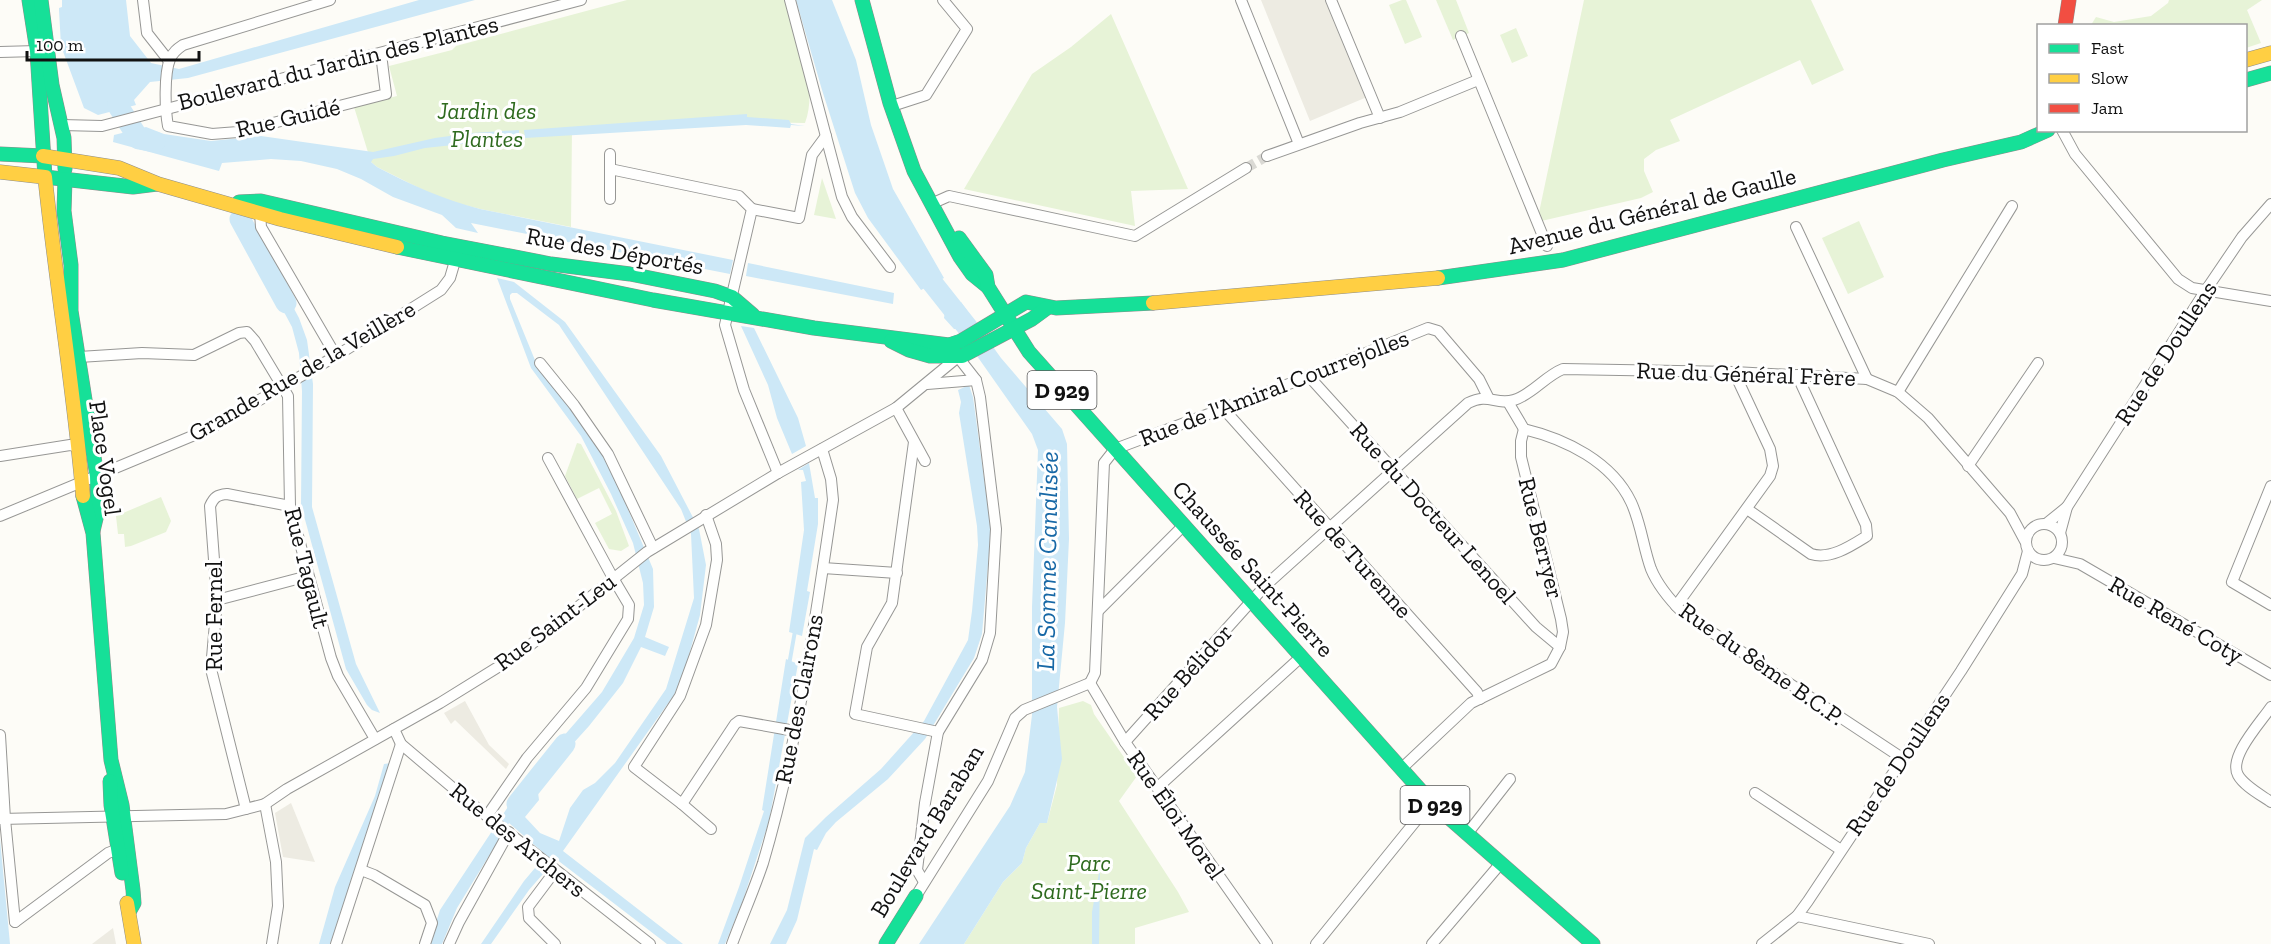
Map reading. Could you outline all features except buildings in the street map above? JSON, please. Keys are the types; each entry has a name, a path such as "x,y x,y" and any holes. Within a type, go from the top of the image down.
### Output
{"main road":[{"name":"Place Vogel","path":"29,0 37,51 45,177 79,447 83,497 93,533"},
{"name":"Place Vogel","path":"41,0 52,85 62,125 65,159 64,211 71,265 71,311 97,476 98,510 93,533"},
{"path":"862,0 911,164 931,204"},
{"path":"2065,24 2068,0"},
{"path":"2247,60 2271,53"},
{"path":"2247,80 2271,73"},
{"path":"41,126 62,125"},
{"name":"Avenue du Général de Gaulle","path":"1047,308 1194,301 1458,276 1563,260 1943,160 2021,142 2044,132"},
{"path":"0,153 43,156 119,168 158,184"},
{"path":"0,172 134,187 158,184"},
{"name":"Rue des Déportés","path":"158,184 309,227 456,261 653,300 886,338 949,345 962,341 1005,314"},
{"name":"Rue des Déportés","path":"232,204 261,201 459,246 551,264 673,282 732,297 755,317"},
{"name":"D 929","path":"931,204 940,219 956,233 980,265 986,275 988,287 1014,328"},
{"path":"965,355 1041,314 1047,308 1037,303 1026,302 1005,314"},
{"name":"Chaussée Saint-Pierre","path":"1014,328 1029,352 1431,802 1593,944"},
{"name":"Rue des Déportés","path":"886,338 914,352 940,357 965,355"},
{"path":"93,533 111,760 109,768 133,890 134,903 130,910"},
{"path":"118,818 118,849 134,944"},
{"name":"Boulevard Baraban","path":"886,944 916,896"}],"street":[{"path":"143,0 147,33 169,61"},
{"path":"165,108 169,61 174,52 183,45 299,4 330,0"},
{"name":"Boulevard du Jardin des Plantes","path":"62,125 102,126 581,0"},
{"path":"790,0 842,197 852,217 890,267"},
{"path":"892,106 926,95 967,29 943,0"},
{"path":"1241,0 1299,144"},
{"path":"1331,0 1380,117"},
{"path":"1461,36 1547,246"},
{"path":"0,52 37,51"},
{"name":"Rue Guidé","path":"165,108 168,126 212,134 237,132 386,94 381,54"},
{"path":"1267,156 1400,112 1478,80"},
{"path":"2063,132 2075,154 2178,279 2192,288 2271,301"},
{"path":"610,169 739,196 752,209 799,218 812,155 826,136"},
{"path":"610,154 610,199"},
{"path":"931,204 949,196 1135,236 1246,168"},
{"name":"Rue de Doullens","path":"2061,537 2067,507 2206,290 2242,237 2271,204"},
{"path":"1898,392 2012,206"},
{"path":"752,209 725,326 744,390 778,473"},
{"path":"260,213 261,227 336,356"},
{"path":"1796,227 1867,379"},
{"name":"Grande Rue de la Veillère","path":"0,516 209,429 336,356 441,290 450,278 456,261"},
{"name":"Rue de l'Amiral Courrejolles","path":"1115,449 1432,328 1438,330 1479,379 1488,397"},
{"name":"Rue Tagault","path":"79,357 142,353 194,355 239,333 247,332 255,341 288,396 290,506 330,658 375,739"},
{"path":"924,882 916,870 938,732 982,660 990,633 996,529 976,380 965,355"},
{"name":"Rue Saint-Leu","path":"2,819 225,814 265,804 519,654 650,550 778,473 896,408 965,355"},
{"path":"540,363 574,405 608,454 650,550"},
{"path":"1968,466 2038,363"},
{"name":"Rue du Général Frère","path":"1508,402 1522,397 1552,373 1563,369 1734,372 1867,379 1898,392 1929,418 2010,513 2027,546"},
{"path":"1676,606 1770,476 1773,459 1770,449 1734,372"},
{"name":"Rue du Docteur Lenoel","path":"1311,375 1314,382 1536,627 1560,647"},
{"path":"1747,509 1811,554 1820,557 1829,555 1867,536 1866,525 1797,375"},
{"path":"927,384 976,380"},
{"path":"1488,397 1508,402 1524,429"},
{"name":"Rue Bélidor","path":"1125,742 1251,601 1328,527 1468,403 1477,398 1488,397"},
{"path":"896,408 925,461"},
{"name":"Rue de Turenne","path":"1227,408 1229,415 1477,692 1480,699"},
{"name":"Rue du 8ème B.C.P.","path":"1524,429 1542,433 1593,457 1621,484 1632,503 1651,568 1662,590 1683,613 1902,758"},
{"name":"Rue Berryer","path":"1524,429 1521,456 1561,619 1563,632 1560,647"},
{"path":"914,442 892,603 867,647 855,714 938,732"},
{"path":"0,456 70,445 79,447"},
{"name":"Rue des Clairons","path":"732,944 762,866 792,731 806,683 833,500 831,479 822,449"},
{"path":"1090,683 1095,673 1104,463 1115,449"},
{"path":"487,816 527,758 586,688 628,619 629,605 548,458"},
{"path":"2271,486 2232,582 2271,604"},
{"name":"Rue Fernel","path":"246,809 212,669 212,640 218,600 210,506 213,498 220,495 290,506"},
{"name":"Rue de Doullens","path":"2041,525 2067,507"},
{"name":"Rue du Général Frère","path":"2010,513 2041,525"},
{"path":"702,518 716,544 717,560 706,625 680,696 634,768 711,829"},
{"path":"2041,525 2051,525 2061,537 2058,554 2046,561 2038,560 2027,546 2030,530 2041,525"},
{"path":"1098,611 1184,526"},
{"name":"Rue René Coty","path":"2061,537 2080,564"},
{"name":"Rue de Doullens","path":"2022,574 2027,546"},
{"name":"Rue René Coty","path":"2054,558 2080,564 2271,675"},
{"name":"Rue de Doullens","path":"1762,944 1797,916 1961,671 2022,574 2038,560"},
{"path":"823,568 897,573"},
{"path":"218,600 309,576"},
{"path":"1401,769 1471,703 1551,664 1560,647"},
{"path":"1158,787 1301,657"},
{"name":"Rue Éloi Morel","path":"1090,683 1125,742 1267,944"},
{"name":"Boulevard Baraban","path":"916,896 988,781 1015,718 1024,710 1090,683"},
{"path":"2271,707 2238,753 2236,767 2238,776 2271,802"},
{"path":"682,804 739,721 792,731"},
{"name":"Rue des Archers","path":"394,729 401,744 487,816 650,944"},
{"path":"0,735 2,819 15,921 108,853 118,849 124,854 128,880 133,890"},
{"path":"336,944 401,744"},
{"path":"1467,834 1510,779"},
{"path":"1755,793 1841,850"},
{"path":"1316,944 1431,802"},
{"path":"265,804 276,862 278,906 272,944"},
{"path":"449,944 504,828"},
{"path":"1432,944 1502,863"},
{"path":"549,865 528,907 529,918 555,944"},
{"path":"361,870 374,875 425,905 432,923 425,944"},
{"path":"1797,916 1929,944"}],"green space":[{"name":"Jardin des Plantes","path":"627,0 786,0 808,77 809,108 805,123 738,122 572,128 571,227 441,199 371,162 354,107 397,96 389,66"},
{"path":"1406,0 1422,37 1405,44 1389,5"},
{"path":"1436,0 1456,0 1469,33 1453,40"},
{"path":"1584,0 1811,0 1844,70 1812,85 1800,60 1670,120 1680,141 1656,150 1644,159 1644,171 1653,192 1641,198 1537,222"},
{"path":"2169,0 2262,0 2247,10 2261,43 2247,48 2247,24 2092,24 2096,17 2114,22 2151,16"},
{"path":"1111,14 1188,189 1131,191 1135,226 964,189 1032,74 1071,47"},
{"path":"1516,28 1528,56 1512,63 1500,35"},
{"path":"822,178 836,219 814,215"},
{"path":"1859,221 1884,277 1848,294 1822,238"},
{"path":"577,443 581,444 616,511 629,546 621,551 609,549 595,523 612,514 599,488 577,499 565,476"},
{"path":"161,497 171,521 166,532 125,547 124,534 118,534 116,516"},
{"name":"Parc Saint-Pierre","path":"1083,701 1091,705 1094,714 1137,776 1119,801 1189,912 1135,928 1135,944 964,944 1003,882 1022,863 1026,848 1040,823 1047,823 1057,785 1059,708"}],"shaded area":[{"path":"1261,0 1327,0 1367,97 1310,121"},
{"path":"465,701 489,745 509,764 506,769 455,720 451,724 444,713"},
{"path":"291,803 315,862 283,857 275,813"},
{"path":"113,928 116,944 92,944"}],"water":[{"path":"62,0 126,0 130,36 151,63 179,69 419,0 475,0 188,78 150,82 134,100 136,105 98,115 84,108 61,46 59,8 62,7"},
{"path":"796,0 832,0 856,60 871,125 893,189 944,278 921,290 868,218 855,193"},
{"path":"747,114 747,117 789,120 791,124 805,126 791,125 790,128 746,125 525,138 524,130"},
{"path":"146,127 164,134 211,141 261,136 373,152 435,138 519,130 519,138 425,148 373,159 371,162 390,174 427,191 480,209 733,260 730,274 471,223 478,233 456,228 442,215 393,197 361,179 337,169 301,161 271,159 222,163 219,171 113,142 114,135"},
{"path":"234,219 244,219 269,264 261,269"},
{"path":"748,263 894,293 893,304 746,276"},
{"path":"277,277 299,318 307,340 313,384 312,507 356,664 380,713 367,705 346,669 301,505 302,391 299,353 292,327 268,282"},
{"path":"497,278 514,282 565,322 661,456 699,529 706,565 700,615 686,666 674,695 563,851 683,944 667,944 556,859 529,890 491,944 481,944 524,881 546,855 509,823 457,908 442,944 429,944 440,910 527,778 537,785 539,800 525,817 540,833 559,841 570,808 583,790 595,783 615,763 666,689 694,598 691,534 681,509 559,325 517,293 512,293 510,299 539,370 568,403 597,445 614,476 653,569 654,607 645,637 669,647 665,656 641,647 623,683 589,726 551,768 542,761 602,692 634,638 644,605 643,583 633,543 611,494 581,436 531,368"},
{"path":"961,302 1001,358 1062,429 1067,444 1069,539 1065,623 1057,707 1062,759 1047,823 1040,823 1026,848 1022,863 1003,882 964,944 919,944 1010,806 1025,772 1032,715 1032,607 1038,450 1032,434 958,329 954,329 944,318 945,311 954,303"},
{"path":"741,326 754,328 798,418 806,446 792,454 777,418 768,385"},
{"path":"969,385 973,397 991,530 982,634 974,658 925,739 888,779 836,822 826,833 817,850 814,849 797,920 786,944 770,944 787,910 805,838 881,769 924,721 968,640 978,545 959,413 961,402 958,390"},
{"path":"809,463 815,498 818,498 818,524 802,636 789,632 804,530 801,482 806,481 803,470 798,470"},
{"path":"786,659 798,664 769,821 742,903 725,944 718,944 764,811 762,810"},
{"path":"391,763 330,944 319,944 335,887 375,796 384,764"},
{"path":"0,839 10,944 0,944"},
{"path":"1100,867 1099,944 1092,944 1092,912"}],"waterway":[{"path":"119,81 118,106 139,139 155,142"},
{"path":"240,219 286,303"},
{"name":"La Somme Canalisée","path":"915,261 968,328"},
{"path":"789,665 795,631"},
{"path":"517,804 565,744"}],"tunnel":[{"path":"1246,168 1267,156"}],"traffic: fast":[{"path":"29,0 37,51 45,177 133,187 157,184"},
{"path":"41,0 52,85 64,138 65,169"},
{"path":"862,0 890,103 914,171 960,257 972,274 988,287"},
{"path":"2247,80 2271,73"},
{"path":"1438,278 1563,260 1943,160 2021,142 2044,132"},
{"path":"0,154 43,156"},
{"path":"65,179 64,211 71,265 71,311 97,476 98,510 93,531"},
{"path":"239,202 261,201 442,243 551,264 630,274 715,291 732,297 753,315"},
{"path":"959,238 986,275 988,287 1005,314"},
{"path":"397,247 653,300 814,328 949,345 961,341 1026,302 1056,308 1153,303"},
{"path":"891,341 909,350 930,356 962,356 1032,319 1047,308"},
{"path":"1005,314 1029,352 1431,802 1593,944"},
{"path":"83,496 93,533 111,760 122,805 133,890 134,903 130,910"},
{"path":"110,781 111,805 122,873"},
{"path":"886,944 916,896"}],"traffic: slow":[{"path":"2247,60 2271,53"},
{"path":"43,156 119,168 158,184 280,219 397,247"},
{"path":"0,172 45,177 83,496"},
{"path":"1153,303 1438,278"},
{"path":"127,903 134,944"}],"traffic: jam":[{"path":"2065,24 2069,0"}]}
